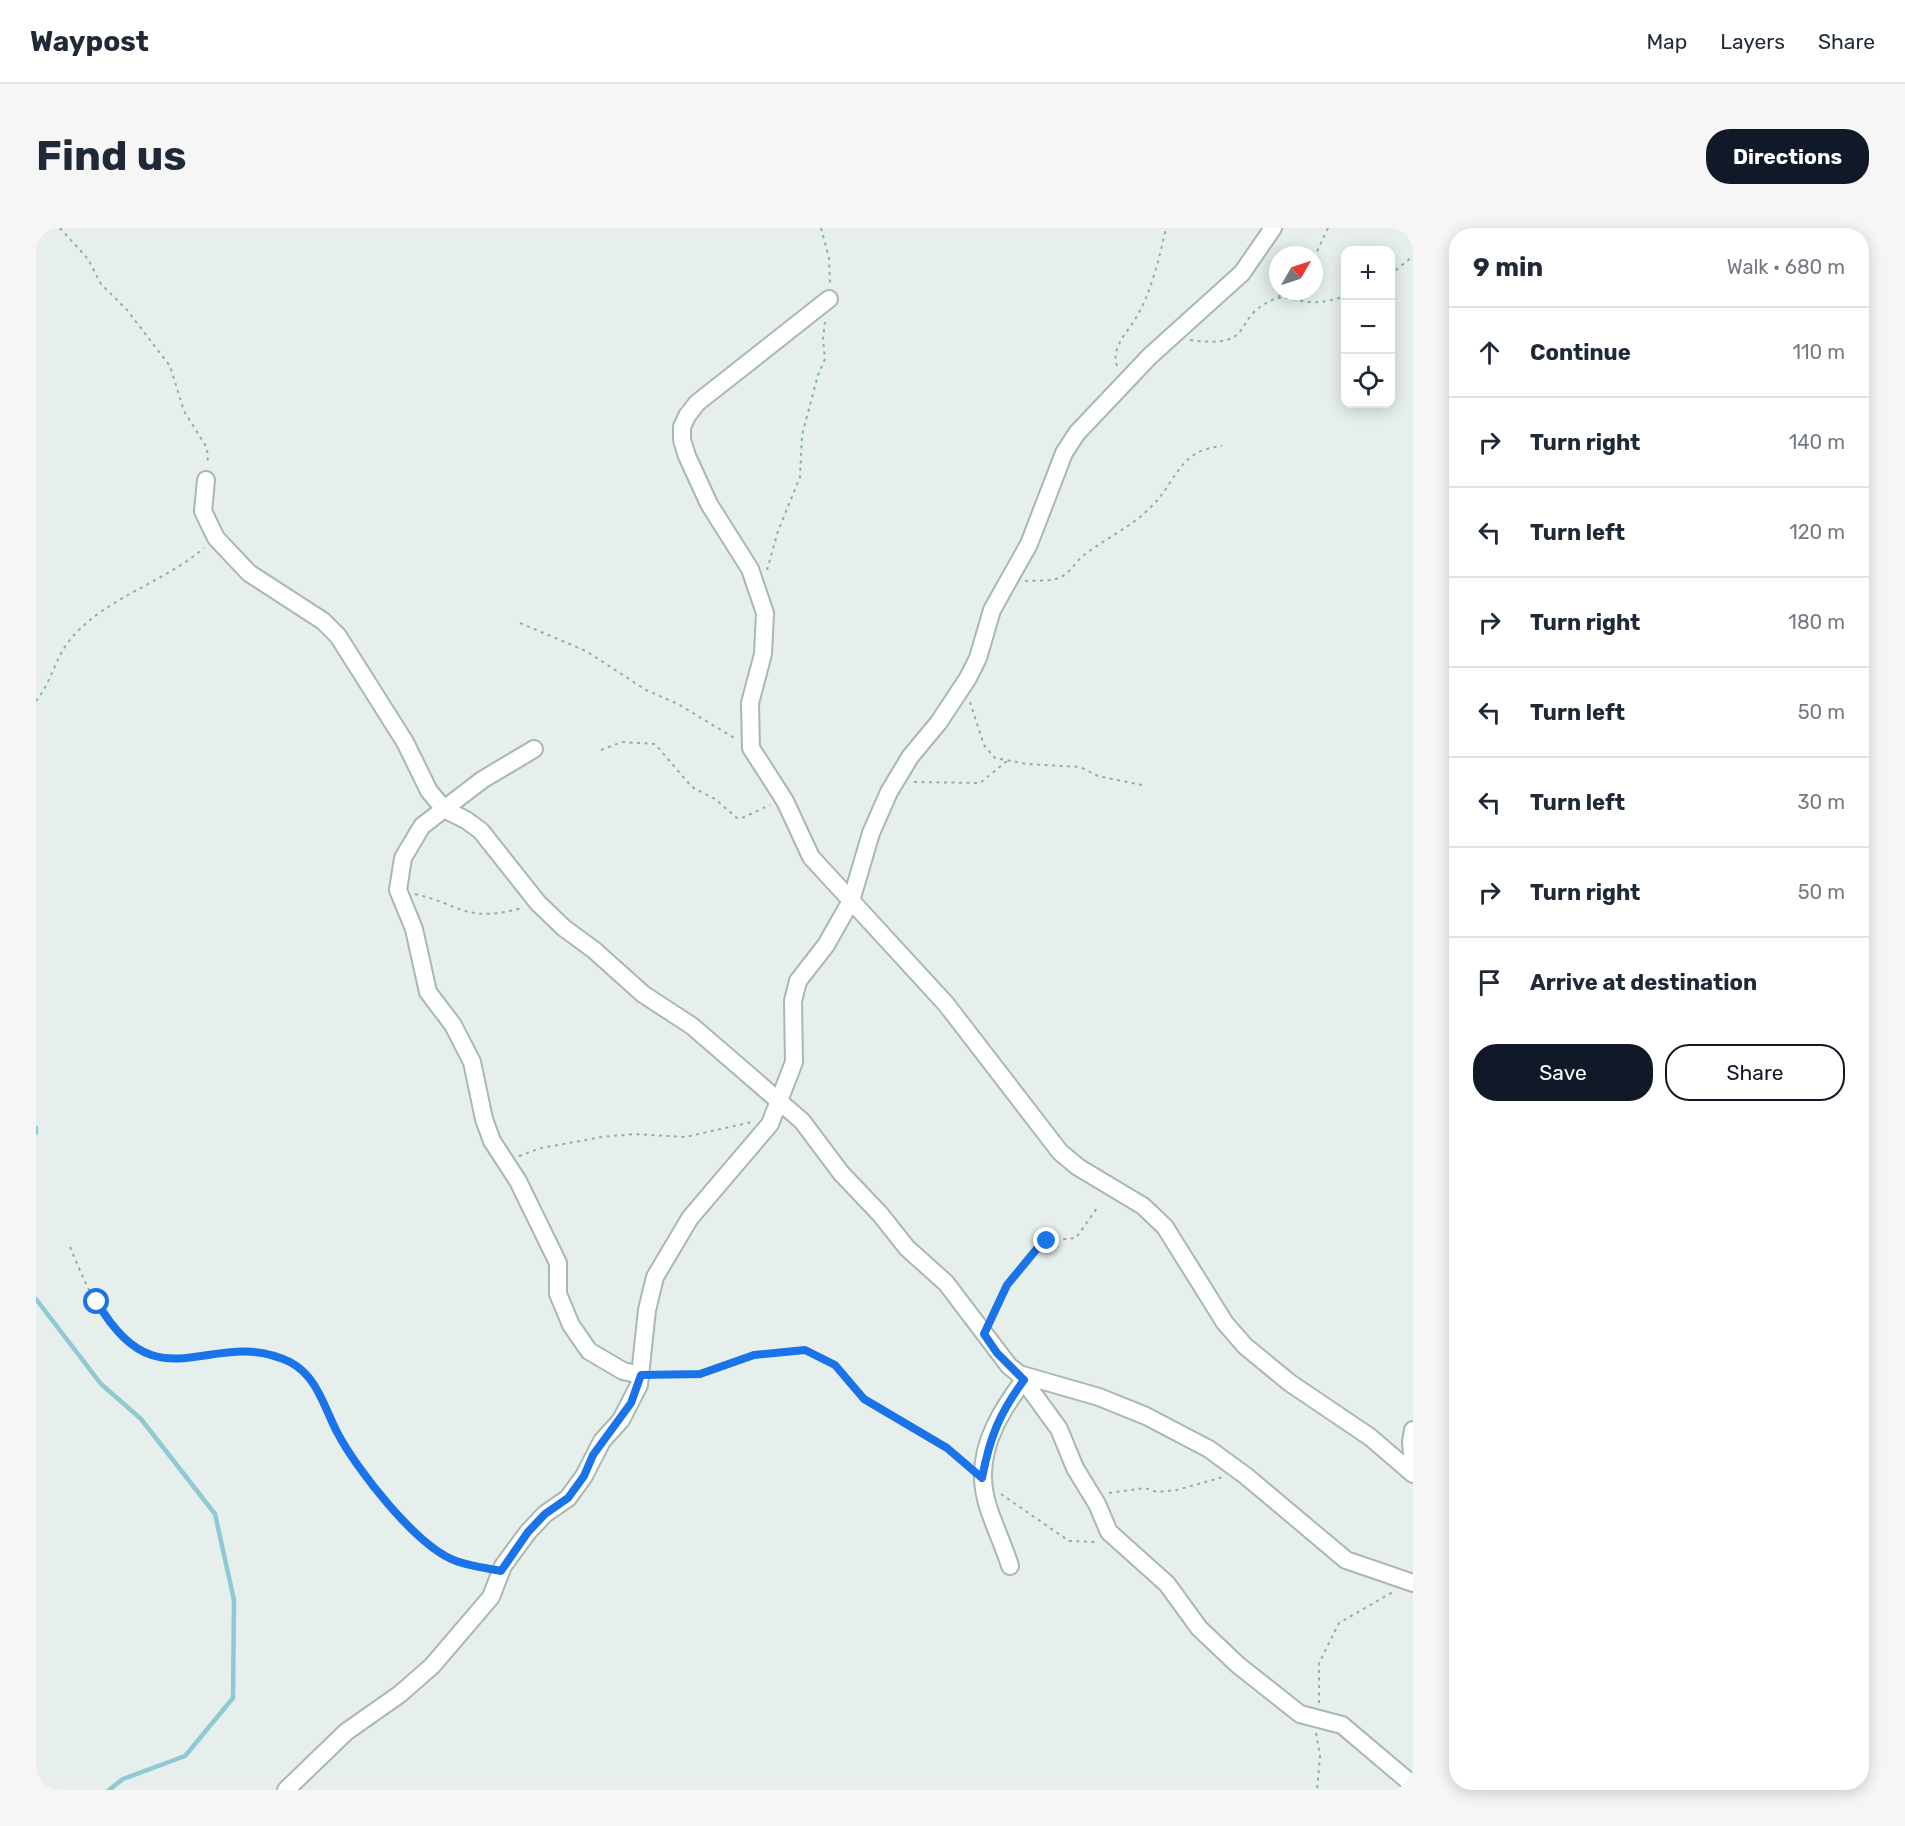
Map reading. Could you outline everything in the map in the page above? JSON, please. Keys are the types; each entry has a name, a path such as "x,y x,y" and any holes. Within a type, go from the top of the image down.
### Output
{"street":[{"path":"286,1790 346,1732 400,1694 432,1666 491,1597 501,1571 528,1532 545,1514 568,1498 584,1476 593,1455 631,1403 641,1375 647,1310 655,1277 690,1218 770,1124 794,1062 793,1001 798,981 826,945 852,901 871,832 896,781 910,757 939,722 964,685 978,658 992,610 1029,544 1064,453 1077,433 1168,338 1242,273 1273,228"},
{"path":"829,299 698,403 687,416 682,427 682,440 698,482 750,570 762,598 765,637 750,703 751,748 785,801 811,857 946,1004 1060,1152 1078,1167 1143,1206 1165,1227 1225,1323 1245,1346 1290,1383 1370,1437 1413,1474"},
{"path":"206,480 203,511 216,538 249,573 323,621 338,636 405,742 429,791 444,809 481,831 538,903 632,985 692,1026 812,1131 841,1173 880,1214 907,1248 946,1283 1004,1360 1022,1377 1054,1421 1075,1468 1113,1538 1167,1584 1191,1620 1220,1649 1300,1714 1342,1725 1413,1785"},
{"path":"534,749 482,780 422,826 409,844 403,858 398,890 414,929 428,992 453,1025 472,1062 484,1119 558,1263 559,1299 579,1339 589,1352 605,1362 622,1371 641,1375"},
{"path":"1022,1377 1099,1397 1146,1416 1209,1449 1239,1470 1346,1560 1410,1582"},
{"path":"1010,1566 989,1507 982,1478 993,1431 1022,1377"},
{"path":"1413,1430 1411,1442 1413,1465"}],"path":[{"path":"60,228 87,259 101,284 127,310 170,366 184,411 207,448 206,480"},
{"path":"762,598 778,531 800,477 802,435 818,375 825,359 823,339 829,299 830,258 820,228"},
{"path":"1126,381 1114,358 1116,350 1140,311 1166,228"},
{"path":"1320,246 1328,228"},
{"path":"1395,271 1413,256"},
{"path":"1292,300 1325,302 1341,297"},
{"path":"1168,338 1214,343 1228,341 1238,335 1259,308 1274,300"},
{"path":"1007,581 1054,580 1065,575 1082,556 1112,538 1152,506 1186,458 1202,450 1222,446"},
{"path":"36,701 45,689 65,644 94,615 174,571 216,538"},
{"path":"520,623 586,651 646,690 685,708 751,748"},
{"path":"964,685 986,750 995,758 1080,767 1098,776 1142,785"},
{"path":"601,750 622,742 655,744 692,787 715,799 740,819 785,801"},
{"path":"896,781 973,784 985,781 1007,761"},
{"path":"398,890 434,899 473,915 487,916 538,903"},
{"path":"505,1161 541,1148 602,1137 642,1134 685,1137 740,1124 770,1124"},
{"path":"984,1334 1007,1285 1040,1245 1047,1241 1076,1238 1097,1208"},
{"path":"69,1247 108,1322 130,1346 160,1357 184,1359 249,1353 280,1359 301,1369 312,1381 338,1435 364,1473 391,1507 415,1532 435,1549 456,1561 501,1571"},
{"path":"641,1375 700,1374 754,1355 805,1350 835,1365 864,1399 947,1448 982,1478 1069,1541 1090,1543 1113,1538"},
{"path":"1091,1495 1145,1488 1157,1492 1193,1488 1239,1470"},
{"path":"1317,1790 1320,1756 1316,1719 1319,1663 1339,1623 1410,1582"}],"waterway":[{"path":"36,1128 36,1133"},
{"path":"36,1299 101,1384 141,1419 215,1514 234,1600 233,1698 185,1756 123,1779 109,1790"}],"route":[{"path":"97,1302 118,1335 130,1346 144,1353 184,1359 228,1353 249,1353 272,1356 288,1361 301,1369 320,1393 338,1435 352,1456 391,1507 415,1532 435,1549 456,1561 501,1571 528,1532 545,1514 568,1498 584,1476 602,1441 621,1420 631,1403 641,1375 700,1374 754,1355 805,1350 835,1365 864,1399 897,1416 947,1448 982,1478 993,1431 1003,1409 1024,1380 997,1353 984,1334 990,1316 1007,1285 1019,1268 1040,1245 1047,1241"}]}
